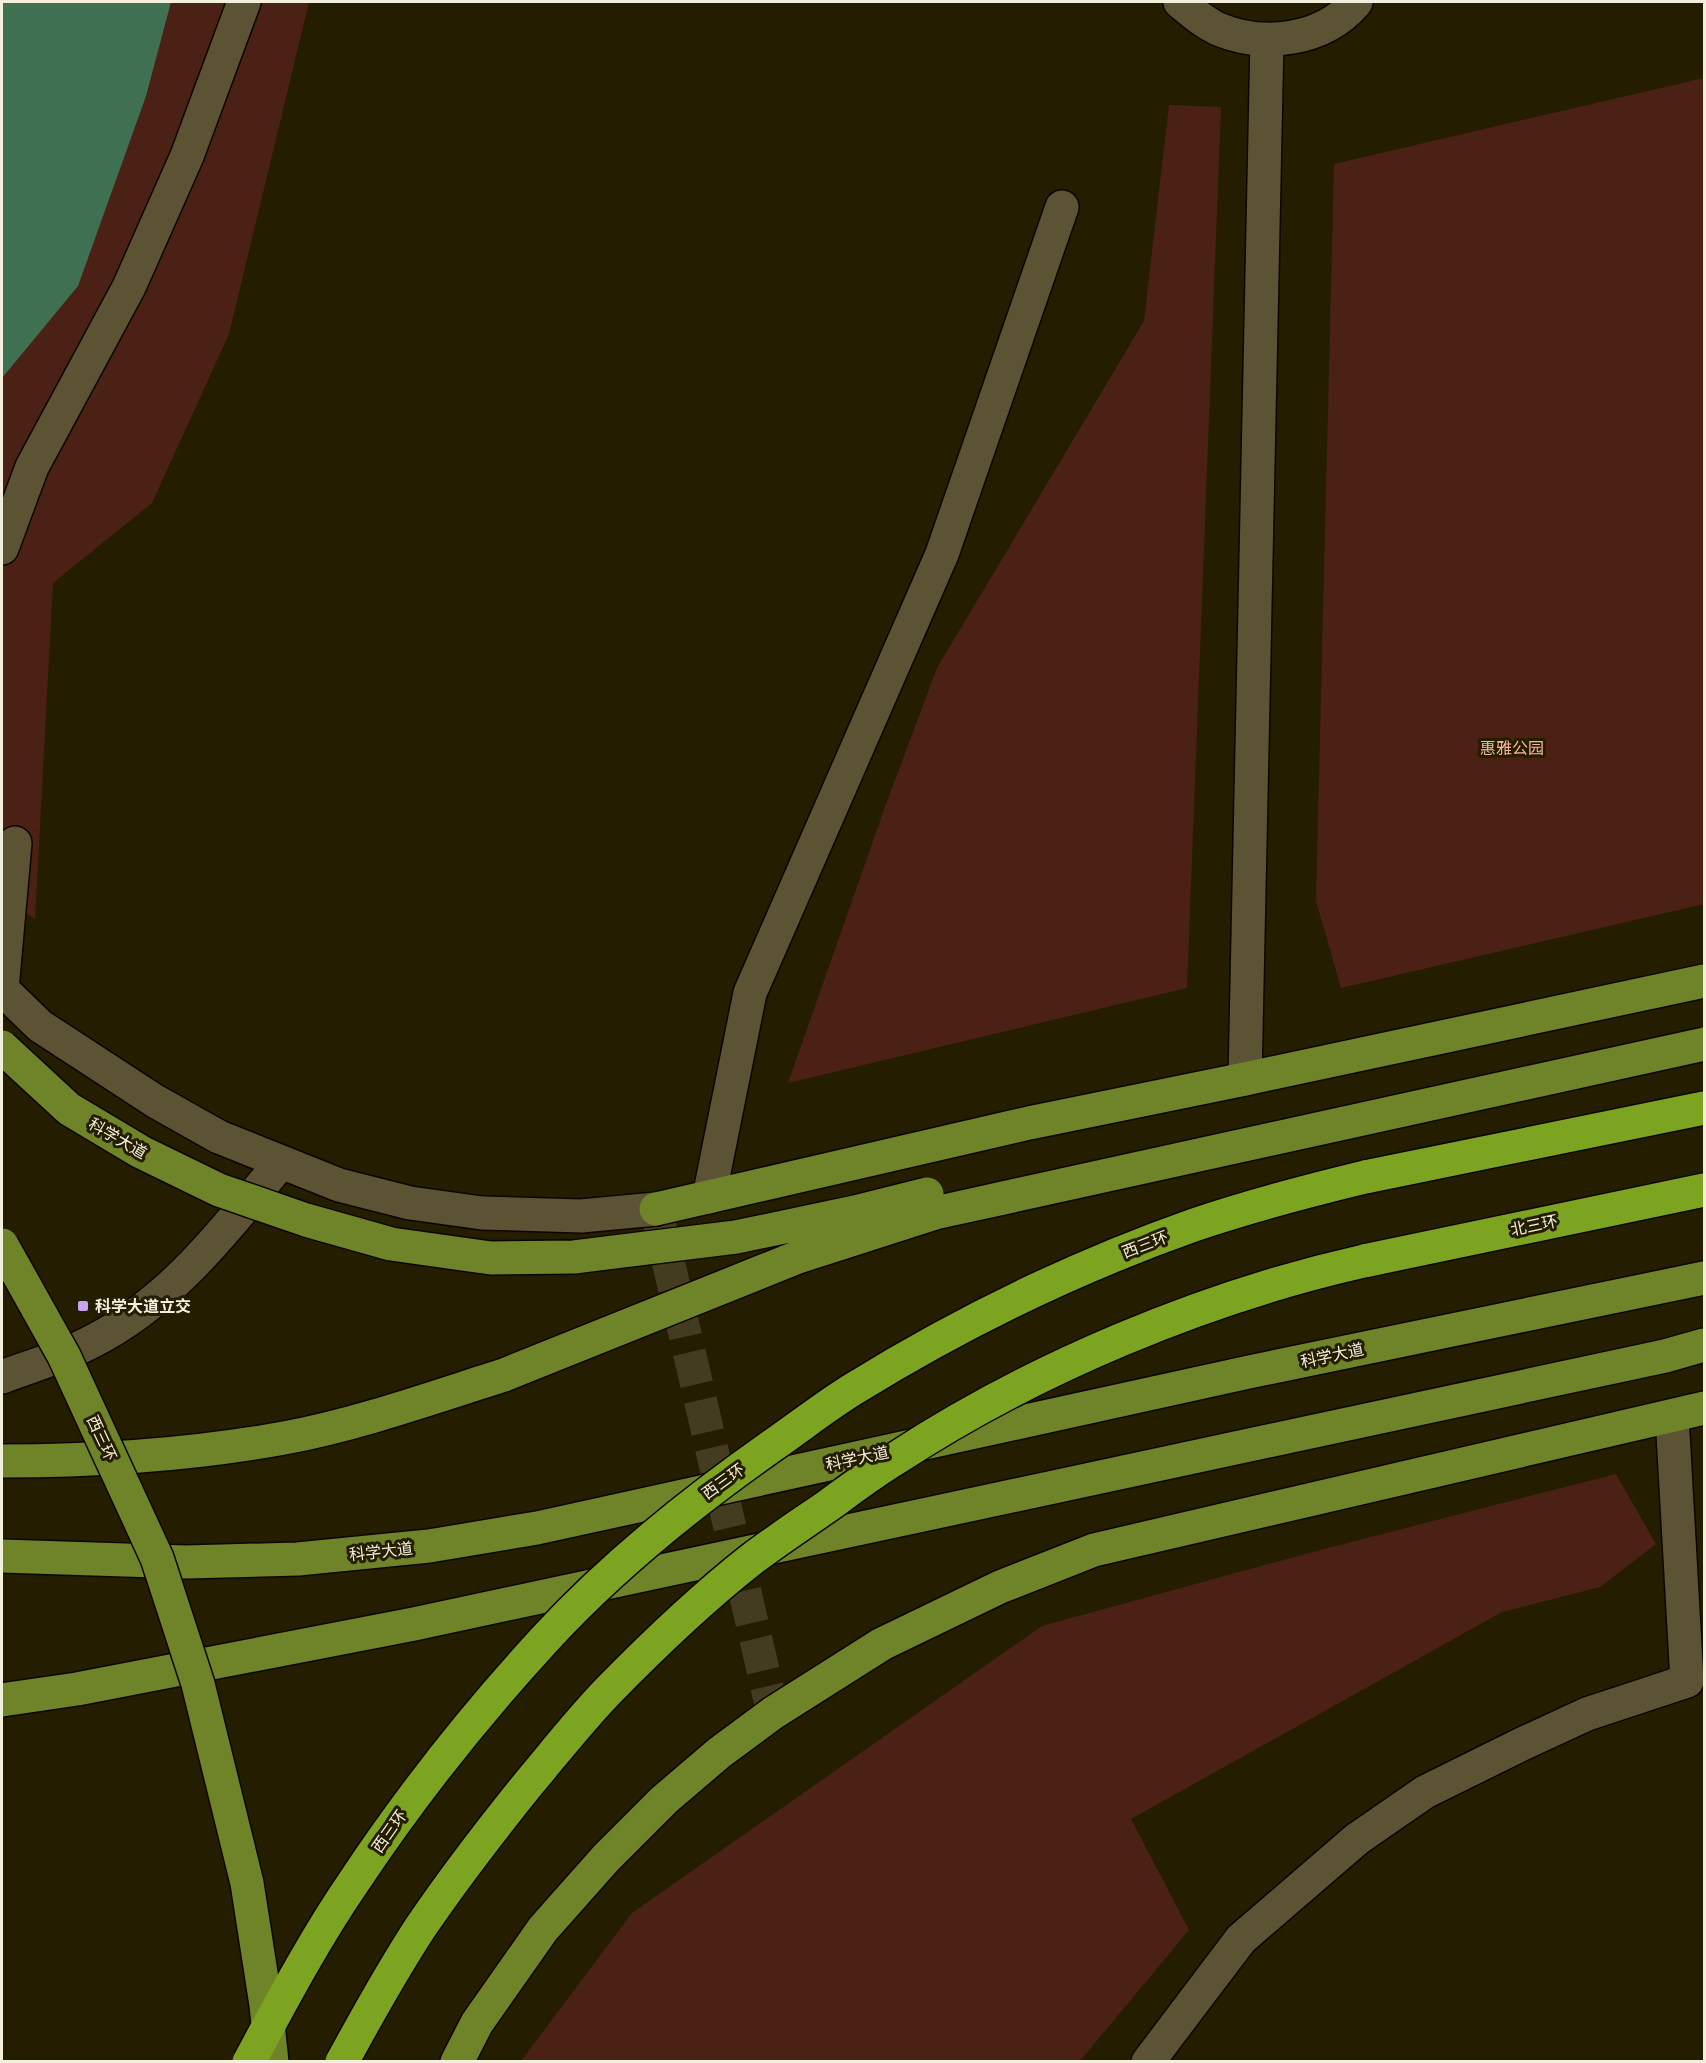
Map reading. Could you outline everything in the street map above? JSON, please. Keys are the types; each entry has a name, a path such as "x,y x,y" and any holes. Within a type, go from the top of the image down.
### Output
{"highway":[{"name":"西三环","path":"249,2061 301,1966 352,1884 414,1797 546,1638 621,1565 701,1496 851,1390 937,1339 1014,1300 1094,1264 1193,1226 1365,1177 1704,1108"},
{"name":"北三环","path":"342,2061 420,1929 479,1846 540,1770 606,1694 677,1625 752,1560 895,1458 977,1410 1049,1372 1125,1339 1220,1303 1329,1269 1704,1190"}],"main road":[{"path":"656,1209 1029,1123 1704,981"},
{"name":"科学大道","path":"2,1461 171,1454 285,1438 376,1415 504,1375 798,1257 935,1213 1704,1044"},
{"name":"科学大道","path":"2,1047 69,1109 141,1152 219,1190 306,1220 391,1244 491,1258 574,1257 736,1237 855,1212 952,1188 1101,1176"},
{"name":"西三环","path":"2,1245 74,1377 157,1558 198,1684 247,1883 266,2005 272,2061"},
{"name":"科学大道","path":"2,1556 186,1562 298,1559 429,1546 537,1528 1249,1372 1704,1278"},
{"path":"2,1700 77,1689 414,1624 1704,1346"},
{"path":"457,2061 477,2023 543,1929 606,1858 664,1800 773,1713 882,1644 1000,1587 1094,1550 1704,1408"}],"street":[{"path":"2,548 32,467 129,287 187,156 244,2"},
{"path":"1180,2 1216,28 1240,36 1267,39 1288,38 1312,32 1335,20 1356,2"},
{"path":"1245,1079 1267,39"},
{"path":"709,1197 750,993 942,554 1062,207"},
{"path":"2,851 15,843 2,989 40,1026 155,1101 219,1137 349,1188 410,1203 482,1213 581,1216 656,1209"},
{"path":"2,1377 90,1342 150,1306 213,1245 281,1162"},
{"path":"1148,2061 1241,1939 1357,1839 1425,1792 1522,1744 1587,1714 1696,1679 1672,1416"}],"green space":[{"path":"2,2 309,2 229,334 152,503 53,583 35,920 2,891"},
{"name":"惠雅公园","path":"1704,78 1704,904 1341,988 1316,901 1334,164"},
{"path":"1169,105 1221,107 1187,988 788,1083 885,807 937,668 1144,321"},
{"path":"1616,1474 1656,1544 1600,1587 1502,1612 1131,1819 1189,1930 1080,2061 521,2061 632,1913 1042,1626 1320,1550"}],"shaded area":[{"path":"2,2 171,2 146,96 78,286 2,378"}],"tunnel":[{"path":"656,1209 773,1713"}],"place":[{"name":"科学大道立交","path":"83,1306"}]}
